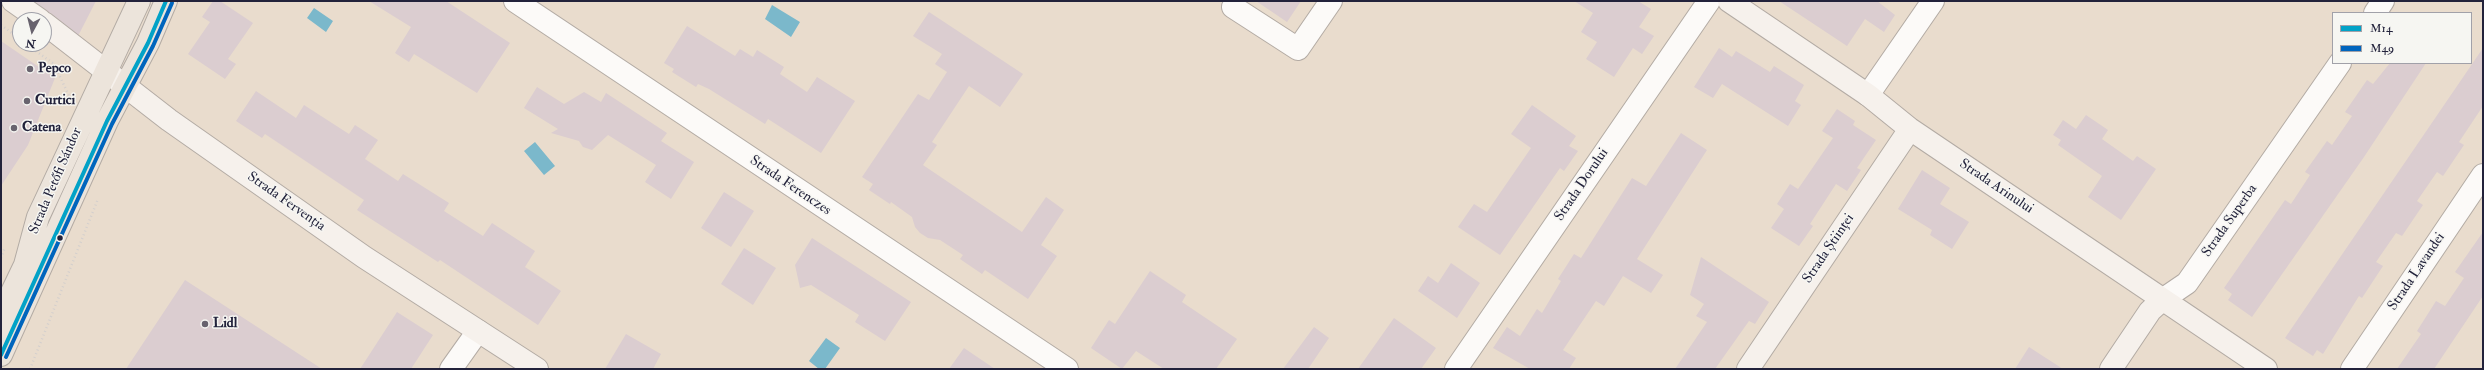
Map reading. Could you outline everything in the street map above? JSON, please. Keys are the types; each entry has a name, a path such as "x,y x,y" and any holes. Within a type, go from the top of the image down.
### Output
{"main road":[{"name":"Strada Petőfi Sándor","path":"1,315 25,265 38,217 107,71 138,1"},
{"name":"Strada Petőfi Sándor","path":"1,355 105,124 148,43 166,1"}],"street":[{"path":"13,1 29,12"},
{"name":"Strada Ferenczes","path":"515,1 1067,369"},
{"path":"1233,7 1298,49 1331,1"},
{"name":"Strada Dorului","path":"1456,369 1709,1"},
{"name":"Strada Arinului","path":"1729,1 1868,95 1910,129 2266,369"},
{"path":"1868,95 1933,1"},
{"path":"2376,12 2383,1"},
{"name":"Strada Fervenția","path":"52,29 169,120 357,252 537,369"},
{"name":"Strada Superba","path":"2110,369 2150,311 2162,300 2187,283 2339,64"},
{"name":"Strada Științei","path":"1748,369 1910,129"},
{"name":"Strada Lavandei","path":"2352,369 2483,176"},
{"path":"451,369 478,331"}],"path":[{"path":"1,26 12,34"},
{"path":"37,52 54,64 70,97"},
{"path":"30,369 99,196"}],"shaded area":[{"path":"24,1 96,1 77,38 52,21 52,12 40,12"}],"water":[{"path":"772,5 800,22 791,37 765,19"},
{"path":"314,8 333,21 326,32 307,18"},
{"path":"535,142 555,166 544,175 524,151"},
{"path":"826,338 840,348 825,369 819,369 809,361"}],"building":[{"path":"213,1 220,1 253,23 228,59 236,64 225,79 188,54 210,22 202,17"},
{"path":"369,1 446,1 510,43 477,93 414,54 409,62 395,53 411,27"},
{"path":"1256,1 1301,1 1287,22"},
{"path":"1574,1 1638,1 1651,9 1639,27 1654,36 1642,54 1633,48 1614,77 1586,59 1597,42 1581,32 1593,13"},
{"path":"1779,1 1877,1 1895,15 1884,32 1865,19 1847,46"},
{"path":"929,12 1023,74 1000,107 969,86 932,142 937,145 923,165 1022,232 1046,197 1064,210 1041,245 1057,256 1028,299 985,270 982,274 960,259 963,255 940,240 928,238 920,233 915,227 912,217 891,202 890,204 869,190 873,184 862,177 918,94 929,100 947,72 935,64 942,54 913,36"},
{"path":"687,26 735,56 740,49 753,57 757,50 784,67 780,74 807,92 817,77 855,101 821,153 768,119 765,124 709,89 698,84 696,87 672,72 674,69 664,63"},
{"path":"1,41 12,49 12,52 17,52 55,78 28,145 1,186"},
{"path":"1719,48 1732,57 1736,51 1770,72 1774,66 1804,85 1795,101 1801,105 1788,126 1722,84 1713,98 1694,87"},
{"path":"2483,48 2483,106 2459,142 2464,145 2443,176 2437,172 2417,201 2423,205 2402,236 2396,233 2376,262 2383,266 2362,298 2359,296 2323,354 2317,350 2313,356 2285,338"},
{"path":"2389,64 2425,64 2364,157 2252,317 2228,300 2232,294 2224,288 2285,200 2291,204 2310,175 2305,172 2327,141 2332,145 2352,116 2345,112 2367,80 2373,84"},
{"path":"537,87 564,104 584,92 601,102 606,93 667,133 661,141 694,162 671,199 645,182 656,165 608,135 592,150 583,147 579,141 551,133 558,129 524,108"},
{"path":"256,91 296,118 304,105 349,134 355,125 378,140 365,159 398,181 403,174 449,203 444,211 483,236 492,223 535,251 525,267 561,291 538,325 440,260 438,262 357,210 364,200 265,134 262,138 236,121"},
{"path":"1532,105 1576,136 1569,146 1578,151 1564,171 1560,168 1500,255 1458,227 1474,204 1487,212 1531,148 1511,134"},
{"path":"1837,109 1855,121 1853,125 1876,140 1857,168 1861,170 1847,191 1836,184 1810,224 1813,226 1799,246 1771,228 1784,209 1777,204 1790,184 1798,189 1833,138 1822,131"},
{"path":"2086,115 2108,130 2102,139 2133,161 2137,156 2156,169 2121,220 2088,197 2102,176 2058,145 2061,140 2053,135 2063,120 2076,129"},
{"path":"1681,133 1707,150 1637,259 1663,275 1651,293 1623,276 1604,306 1596,301 1563,350 1576,358 1569,369 1530,369 1493,348 1507,327 1520,336 1537,309 1542,313 1561,281 1558,279 1574,254 1581,258 1632,178 1646,186"},
{"path":"1922,170 1950,188 1940,204 1969,222 1952,249 1930,235 1932,230 1898,209"},
{"path":"724,192 754,211 731,247 701,228"},
{"path":"2483,232 2483,296 2434,369 2397,369 2421,334 2417,331 2436,301 2445,306 2464,278 2455,272"},
{"path":"812,238 911,302 885,341 855,322 859,315 811,285 800,288 795,265"},
{"path":"744,248 776,268 753,305 721,284"},
{"path":"1701,257 1769,302 1755,324 1749,321 1715,369 1675,369 1707,322 1696,316 1704,304 1690,295"},
{"path":"1451,263 1480,283 1457,318 1418,291 1428,276 1438,283"},
{"path":"1150,271 1186,295 1182,302 1237,339 1216,369 1164,369 1136,351 1122,369 1091,348 1109,320 1115,324"},
{"name":"Lidl","path":"185,280 322,369 126,369"},
{"path":"397,312 433,335 411,369 360,369"},
{"path":"1394,318 1436,348 1421,369 1358,369"},
{"path":"1314,327 1329,338 1308,369 1283,369"},
{"path":"626,334 661,354 653,369 605,369"},
{"path":"2029,347 2063,369 2015,369"},
{"path":"964,348 995,369 949,369"}],"transit line":[{"name":"M14","path":"1,355 107,121 148,43 166,1"},
{"name":"M49","path":"6,357 112,124 153,46 172,3"}],"place":[{"name":"Pepco","path":"30,69"},
{"name":"Curtici","path":"27,101"},
{"name":"Catena","path":"14,128"},
{"name":"Lidl","path":"205,324"}]}
